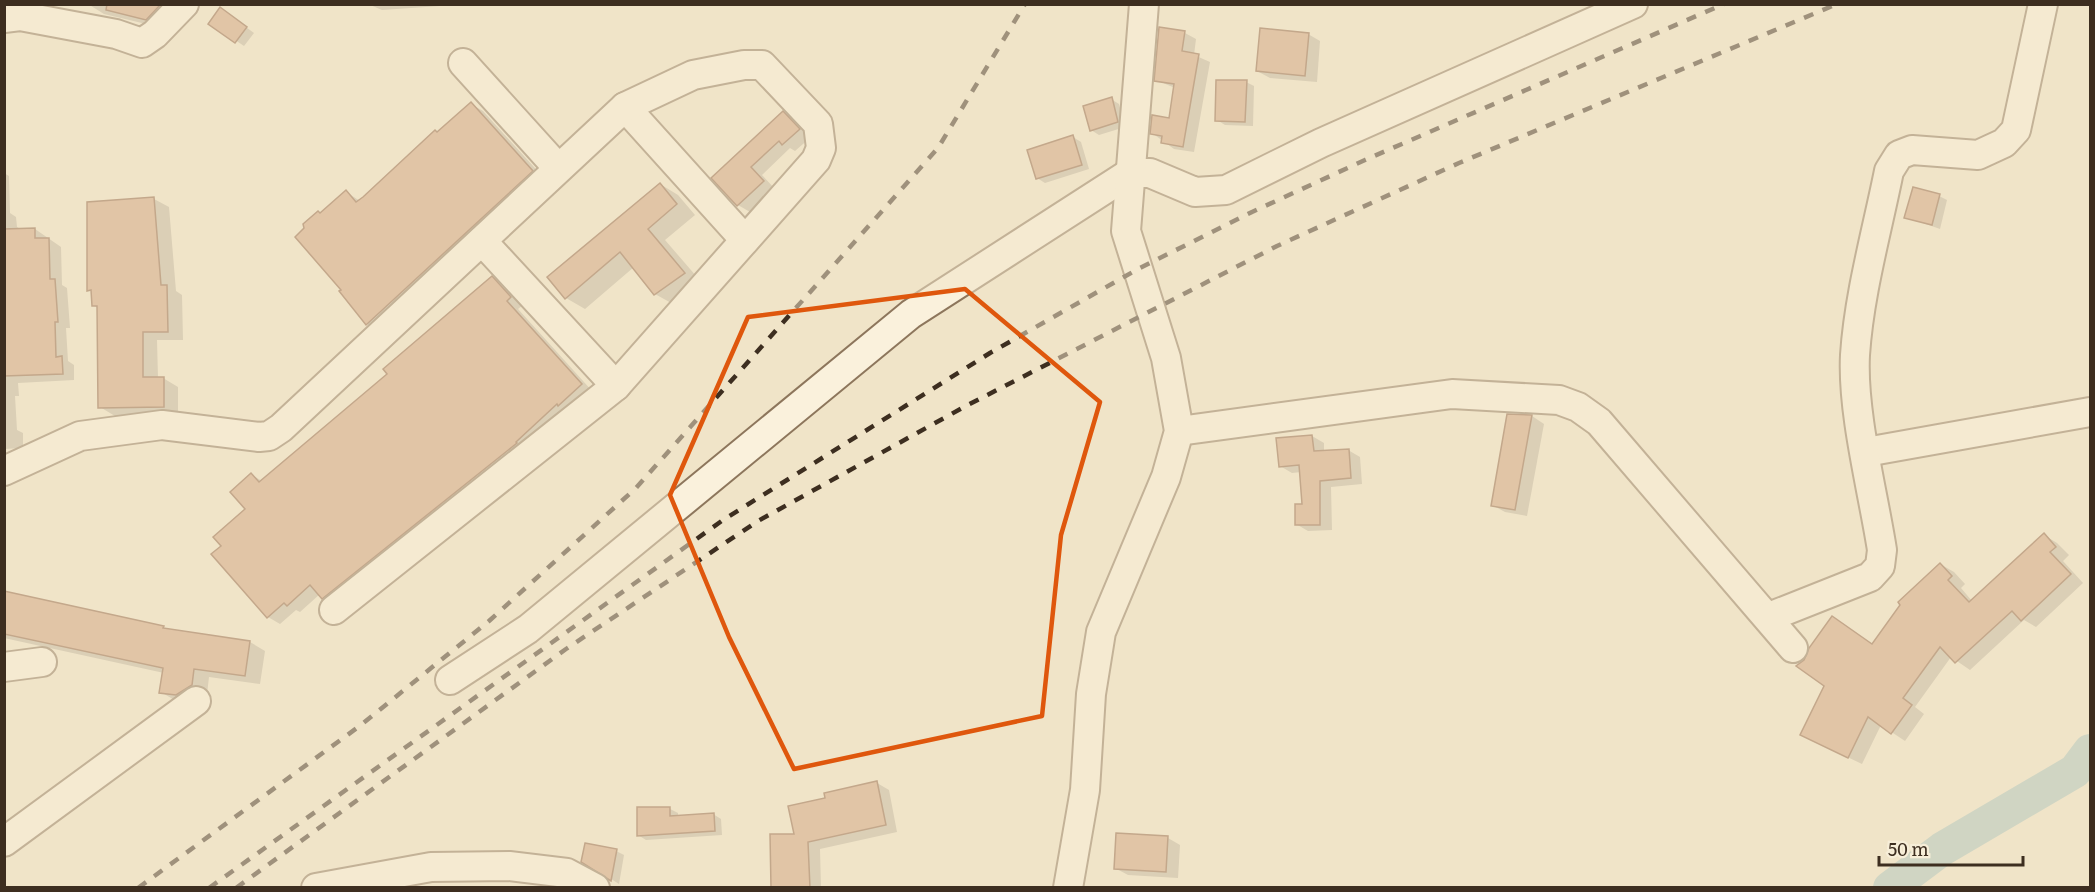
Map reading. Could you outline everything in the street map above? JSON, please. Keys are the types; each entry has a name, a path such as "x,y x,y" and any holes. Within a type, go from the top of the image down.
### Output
{"street":[{"path":"4,18 31,18 116,34 142,43 155,34 184,4"},
{"path":"1068,888 1085,790 1091,694 1101,632 1166,477 1179,431 1166,358 1126,231 1144,4"},
{"path":"450,680 528,629 911,314 1130,173 1150,173 1195,192 1226,190 1321,143 1634,4"},
{"path":"1769,617 1870,577 1880,566 1882,550 1856,394 1855,357 1858,327 1889,171 1899,155 1912,150 1978,155 2004,143 2016,130 2043,4"},
{"path":"464,63 558,168"},
{"path":"4,471 80,436 115,431 162,425 248,437 269,436 348,367 625,107 693,75 754,64 762,65 818,124 821,148 816,160 616,386 334,610"},
{"path":"625,107 745,240"},
{"path":"482,241 616,386"},
{"path":"1179,431 1452,394 1559,400 1578,407 1599,422 1769,617 1793,648"},
{"path":"1866,452 2091,412"},
{"path":"4,667 42,662"},
{"path":"4,842 196,700"},
{"path":"316,888 431,867 498,866 567,873 595,888"}],"highlighted area":[{"path":"965,289 1100,402 1061,535 1042,716 794,769 729,637 670,495 748,317"}],"building":[{"path":"107,4 161,4 146,20 106,10"},
{"path":"220,7 247,27 235,43 208,24"},
{"path":"1159,27 1185,31 1182,51 1199,54 1183,147 1161,143 1162,136 1150,134 1152,115 1169,118 1174,84 1154,81"},
{"path":"1260,28 1309,33 1305,76 1256,71"},
{"path":"1216,80 1247,80 1245,122 1215,121"},
{"path":"1112,97 1118,122 1090,131 1083,106"},
{"path":"471,102 533,171 366,325 339,291 341,290 295,237 304,228 303,224 318,211 320,213 346,190 356,202 363,197 435,130 437,132"},
{"path":"783,111 800,129 782,145 779,141 751,167 764,181 737,206 711,178"},
{"path":"1073,135 1082,165 1036,179 1027,150"},
{"path":"660,183 677,204 648,229 685,273 654,295 620,252 565,299 547,277"},
{"path":"1913,187 1940,194 1932,225 1904,218"},
{"path":"154,197 161,285 167,285 168,332 143,332 143,377 164,377 164,407 98,408 97,306 92,306 91,290 87,291 87,202"},
{"path":"35,228 35,238 49,238 50,279 55,279 58,322 55,322 56,357 62,356 63,374 4,376 4,229"},
{"path":"492,276 511,297 507,301 582,384 558,406 557,404 517,443 322,599 310,585 287,606 284,603 267,618 211,554 221,546 213,537 245,509 230,492 251,473 259,482 387,374 383,369"},
{"path":"1507,414 1532,415 1515,510 1491,506"},
{"path":"1312,435 1314,451 1349,449 1351,478 1320,481 1320,525 1295,525 1295,504 1302,504 1299,465 1279,467 1276,438"},
{"path":"2044,533 2056,547 2050,552 2071,574 2021,621 2012,611 1955,663 1940,647 1903,698 1912,705 1891,734 1868,717 1848,758 1800,735 1824,686 1796,666 1804,660 1809,648 1832,616 1872,644 1900,605 1898,602 1940,563 1952,576 1948,580 1969,602"},
{"path":"4,591 164,626 163,628 250,641 245,676 194,669 192,685 176,695 159,693 163,668 4,634"},
{"path":"877,781 886,825 808,842 810,888 771,888 770,834 794,834 788,806 825,798 824,793"},
{"path":"637,807 670,807 670,816 714,813 715,831 637,836"},
{"path":"1116,833 1168,836 1166,872 1114,869"},
{"path":"585,843 617,849 611,881 581,862"}],"waterway":[{"path":"1890,888 1942,849 2075,771 2090,751"}],"railway":[{"path":"138,888 361,725 489,621 636,488 938,148 1025,4"},
{"path":"209,888 723,520 990,353 1138,269 1252,212 1365,160 1724,4"},
{"path":"236,888 566,649 758,521 964,407 1277,246 1459,163 1837,4"}]}
